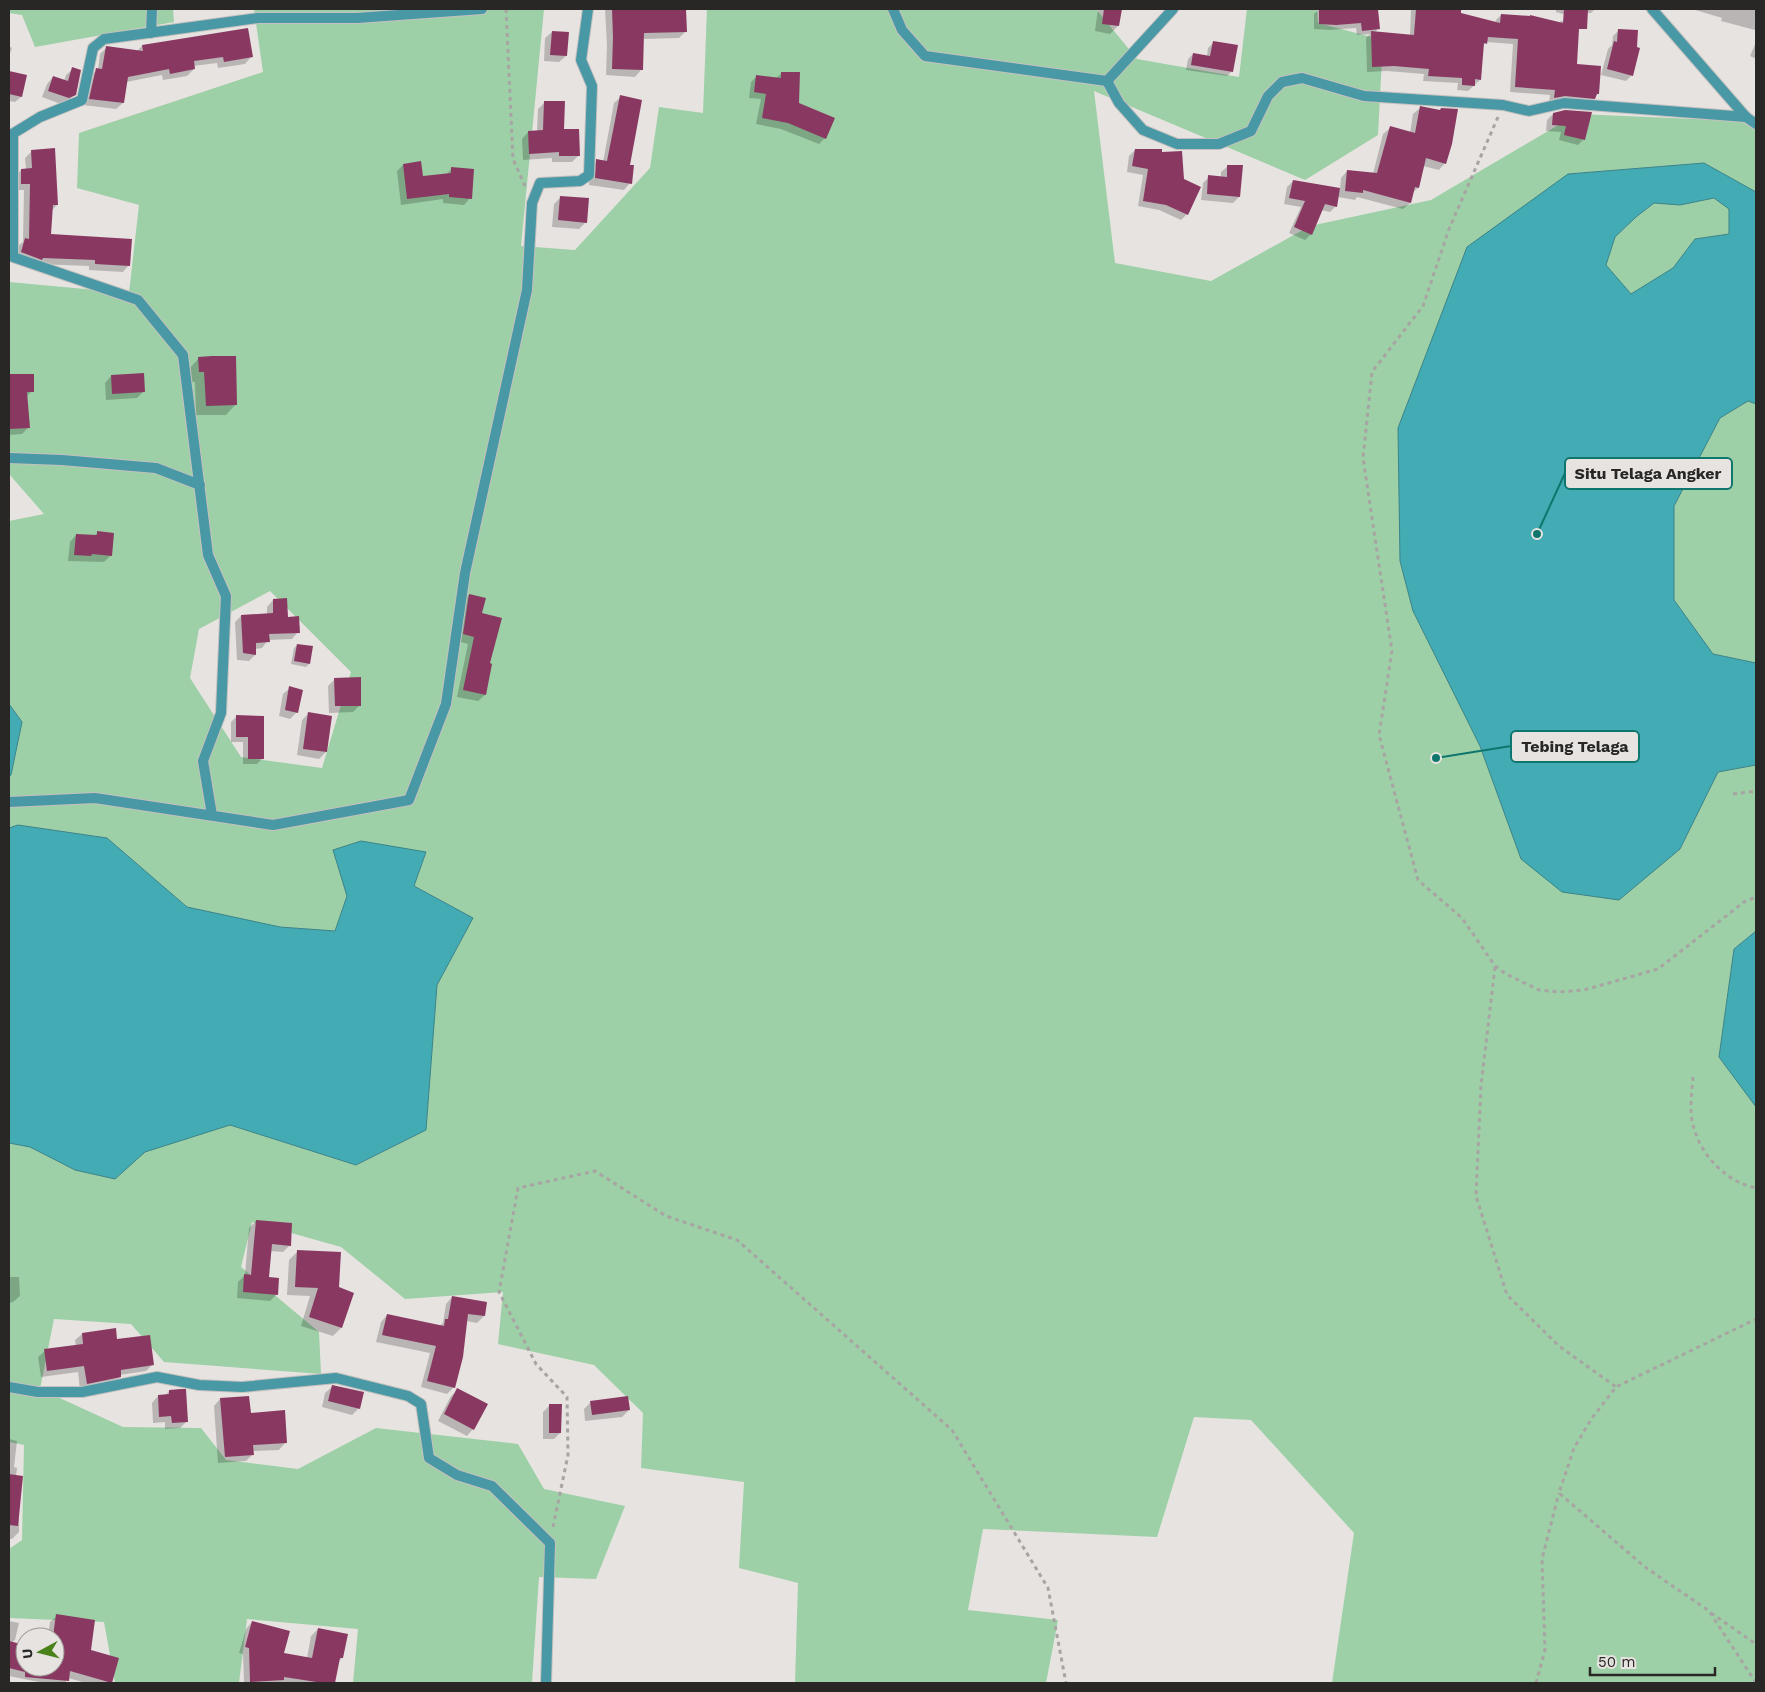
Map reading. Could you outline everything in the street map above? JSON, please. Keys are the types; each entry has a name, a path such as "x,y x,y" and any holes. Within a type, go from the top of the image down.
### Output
{"street":[{"path":"151,33 152,9"},
{"path":"212,815 203,761 221,713 226,596 208,555 182,355 138,300 13,257 11,136 40,117 82,100 93,48 104,39 258,18 357,18 482,9"},
{"path":"9,802 95,798 273,825 409,800 446,704 465,573 527,290 532,203 540,183 580,181 589,175 592,86 581,60 588,9"},
{"path":"893,9 902,30 925,56 1107,81"},
{"path":"1107,81 1174,9"},
{"path":"1652,9 1746,117 1756,124"},
{"path":"1107,81 1119,104 1143,130 1177,144 1219,144 1251,131 1268,96 1282,82 1302,78 1364,96 1503,105 1529,111 1564,103 1746,117"},
{"path":"9,458 62,460 156,468 200,486"},
{"path":"9,1387 38,1392 82,1392 157,1377 200,1385 242,1387 336,1378 408,1396 420,1404 429,1458 456,1475 492,1486 550,1543 546,1683"}],"path":[{"path":"506,9 513,159 532,203"},
{"path":"1503,105 1449,229 1423,306 1372,372 1363,458 1392,651 1379,734 1418,880 1462,918 1495,966 1506,974 1539,990 1559,992 1584,990 1658,969 1744,902 1756,897"},
{"path":"1733,794 1756,791"},
{"path":"1495,966 1481,1086 1476,1196 1507,1295 1559,1346 1616,1387"},
{"path":"1693,1077 1691,1109 1696,1138 1717,1167 1742,1185 1756,1188"},
{"path":"550,1543 568,1455 567,1396 536,1364 498,1292 518,1188 595,1171 666,1216 737,1240 952,1430 1048,1588 1066,1683"},
{"path":"1536,1683 1545,1650 1542,1559 1559,1493 1574,1448 1592,1418 1616,1387 1756,1318"},
{"path":"1559,1493 1645,1567 1756,1644"},
{"path":"1709,1611 1756,1683"}],"green space":[{"path":"9,9 173,9 174,22 35,47 22,15 9,13"},
{"path":"254,9 544,9 521,246 575,250 650,168 659,107 703,113 707,9 1096,9 1137,59 1239,77 1247,9 1317,9 1318,23 1383,40 1378,135 1305,180 1094,91 1115,263 1211,281 1310,226 1431,200 1577,114 1744,121 1756,128 1756,192 1704,163 1568,174 1480,746 1521,859 1680,849 1718,772 1756,765 1756,931 1734,949 1719,1057 1756,1107 1756,1683 1332,1683 1354,1533 1251,1420 1194,1417 1157,1537 983,1529 968,1610 1058,1620 1046,1683 795,1683 798,1583 739,1568 744,1482 641,1468 643,1413 594,1365 498,1344 503,1292 405,1299 341,1247 252,1222 241,1267 319,1332 321,1374 164,1362 131,1324 54,1319 40,1389 123,1427 201,1428 226,1460 298,1469 376,1428 518,1444 544,1489 625,1506 596,1579 539,1577 532,1683 353,1683 358,1629 247,1619 239,1683 115,1683 104,1622 9,1618 9,1549 22,1540 24,1445 9,1442 9,1143 30,1147 75,1170 115,1179 144,1152 230,1125 357,1165 426,1130 437,985 473,918 414,886 426,852 347,896 335,931 280,927 187,907 107,838 18,825 9,828 9,776 11,775 22,722 9,704 9,521 44,514 9,474 9,282 129,293 139,205 77,188 79,133 263,72","holes":["270,591 351,672 322,768 241,757 190,678 199,629"]},
{"path":"1714,198 1729,208 1729,234 1695,239 1673,268 1631,295 1606,265 1615,237 1654,203 1680,205"},
{"path":"1748,401 1756,404 1756,663 1713,654 1674,600 1674,506 1720,418"}],"water":[{"path":"1704,163 1756,192 1756,404 1748,401 1720,418 1674,506 1674,600 1713,654 1756,663 1756,765 1718,772 1680,849 1619,900 1562,892 1521,859 1480,746 1413,611 1400,561 1398,428 1467,247 1568,174","holes":["1714,198 1729,209 1729,234 1695,239 1673,268 1631,294 1606,265 1615,237 1654,203 1680,205"]},
{"path":"9,704 22,722 11,775 9,776"},
{"path":"18,825 107,838 187,907 280,927 335,931 347,896 333,850 361,841 426,852 414,886 473,918 437,985 426,1130 356,1165 230,1125 145,1152 115,1179 75,1170 30,1147 9,1143 9,828"},
{"path":"1756,931 1756,1107 1719,1057 1734,949"}],"building":[{"path":"612,9 686,9 687,32 644,33 643,70 612,69"},
{"path":"1104,9 1122,9 1119,26 1102,24"},
{"path":"1319,9 1378,9 1380,29 1362,31 1361,23 1319,24"},
{"path":"1416,9 1461,10 1461,13 1500,23 1501,14 1530,15 1563,23 1564,9 1588,10 1587,29 1579,29 1577,64 1601,66 1599,94 1597,94 1595,99 1565,96 1554,98 1555,90 1515,87 1518,39 1488,37 1487,44 1484,43 1481,80 1475,79 1475,86 1462,85 1462,78 1428,76 1429,69 1394,66 1372,67 1371,31 1414,35"},
{"path":"248,28 253,57 224,62 223,57 194,61 195,69 170,74 169,69 128,77 124,103 89,99 96,68 102,69 106,46 143,51 142,45"},
{"path":"1618,29 1638,30 1637,47 1640,48 1633,76 1607,69 1614,41 1617,42"},
{"path":"552,31 569,32 567,56 550,55"},
{"path":"1213,41 1238,45 1233,72 1191,65 1193,53 1210,56"},
{"path":"72,67 81,70 76,95 69,98 48,91 53,76 68,81"},
{"path":"9,71 27,75 22,97 9,94"},
{"path":"781,72 800,72 799,103 835,118 826,139 788,123 762,118 766,94 754,92 756,75 781,78"},
{"path":"620,95 642,100 630,165 634,165 632,184 595,178 596,159 607,161"},
{"path":"544,101 565,101 564,129 579,129 580,156 559,156 559,152 529,154 528,131 543,130"},
{"path":"1420,106 1440,110 1441,108 1458,109 1452,144 1446,164 1426,158 1419,188 1415,187 1411,203 1363,190 1363,193 1345,191 1347,170 1377,173 1390,126 1415,133"},
{"path":"1565,110 1592,112 1585,140 1564,135 1566,126 1552,125 1553,113"},
{"path":"55,148 58,205 53,205 51,234 132,239 130,266 95,264 95,260 43,258 42,260 21,252 25,238 29,239 30,184 21,184 21,169 32,168 31,150"},
{"path":"1135,149 1162,149 1162,152 1182,151 1184,179 1201,187 1188,215 1166,205 1143,201 1148,169 1132,166"},
{"path":"421,161 423,176 451,173 451,167 474,169 472,199 449,197 449,194 407,199 403,164"},
{"path":"1227,165 1243,165 1240,197 1207,194 1208,175 1227,177"},
{"path":"1293,180 1340,188 1337,207 1325,204 1312,235 1294,227 1305,201 1289,198"},
{"path":"560,196 589,198 587,223 558,220"},
{"path":"236,356 237,405 206,406 204,372 199,372 198,357"},
{"path":"144,373 145,392 112,394 111,375"},
{"path":"9,374 34,374 34,392 27,392 30,428 9,429"},
{"path":"97,531 114,533 112,556 74,555 76,534 97,535"},
{"path":"469,594 486,598 482,613 502,618 490,663 492,664 486,695 463,690 474,637 463,634"},
{"path":"287,598 288,617 299,616 300,633 269,634 270,642 256,643 256,655 243,653 241,615 273,613 273,599"},
{"path":"297,644 313,646 310,664 294,661"},
{"path":"361,677 361,706 335,706 334,678"},
{"path":"289,686 303,690 298,713 285,710"},
{"path":"308,712 332,716 327,752 303,749"},
{"path":"236,715 264,716 264,759 248,759 248,737 236,737"},
{"path":"256,1220 292,1223 291,1246 272,1244 269,1277 279,1278 278,1295 243,1292 244,1274 251,1275"},
{"path":"297,1250 341,1252 339,1287 354,1293 342,1328 309,1317 318,1288 295,1287"},
{"path":"452,1296 487,1302 485,1316 468,1314 463,1357 455,1388 427,1381 436,1346 382,1335 387,1314 444,1326 445,1319 448,1319"},
{"path":"116,1328 117,1339 150,1335 154,1365 121,1370 121,1377 87,1384 84,1366 47,1371 44,1349 83,1344 82,1333"},
{"path":"332,1385 364,1392 360,1409 328,1401"},
{"path":"457,1388 488,1404 474,1430 444,1414"},
{"path":"186,1389 188,1422 172,1423 171,1416 159,1417 158,1395 169,1394 169,1390"},
{"path":"249,1396 251,1413 285,1410 287,1443 253,1445 254,1455 225,1457 220,1398"},
{"path":"628,1396 630,1410 592,1415 590,1401"},
{"path":"549,1404 562,1404 561,1433 549,1433"},
{"path":"9,1474 23,1476 18,1526 9,1525"},
{"path":"56,1614 95,1620 91,1650 119,1658 112,1683 70,1671 69,1681 25,1677 65,1677 65,1627 54,1627"},
{"path":"252,1621 290,1631 284,1653 312,1658 318,1628 348,1634 343,1658 340,1658 335,1683 284,1677 284,1680 250,1682 249,1648 245,1647"},
{"path":"9,1641 15,1642 15,1670 9,1668"}],"place":[{"name":"Situ Telaga Angker","path":"1537,534"},
{"name":"Tebing Telaga","path":"1436,758"}]}
